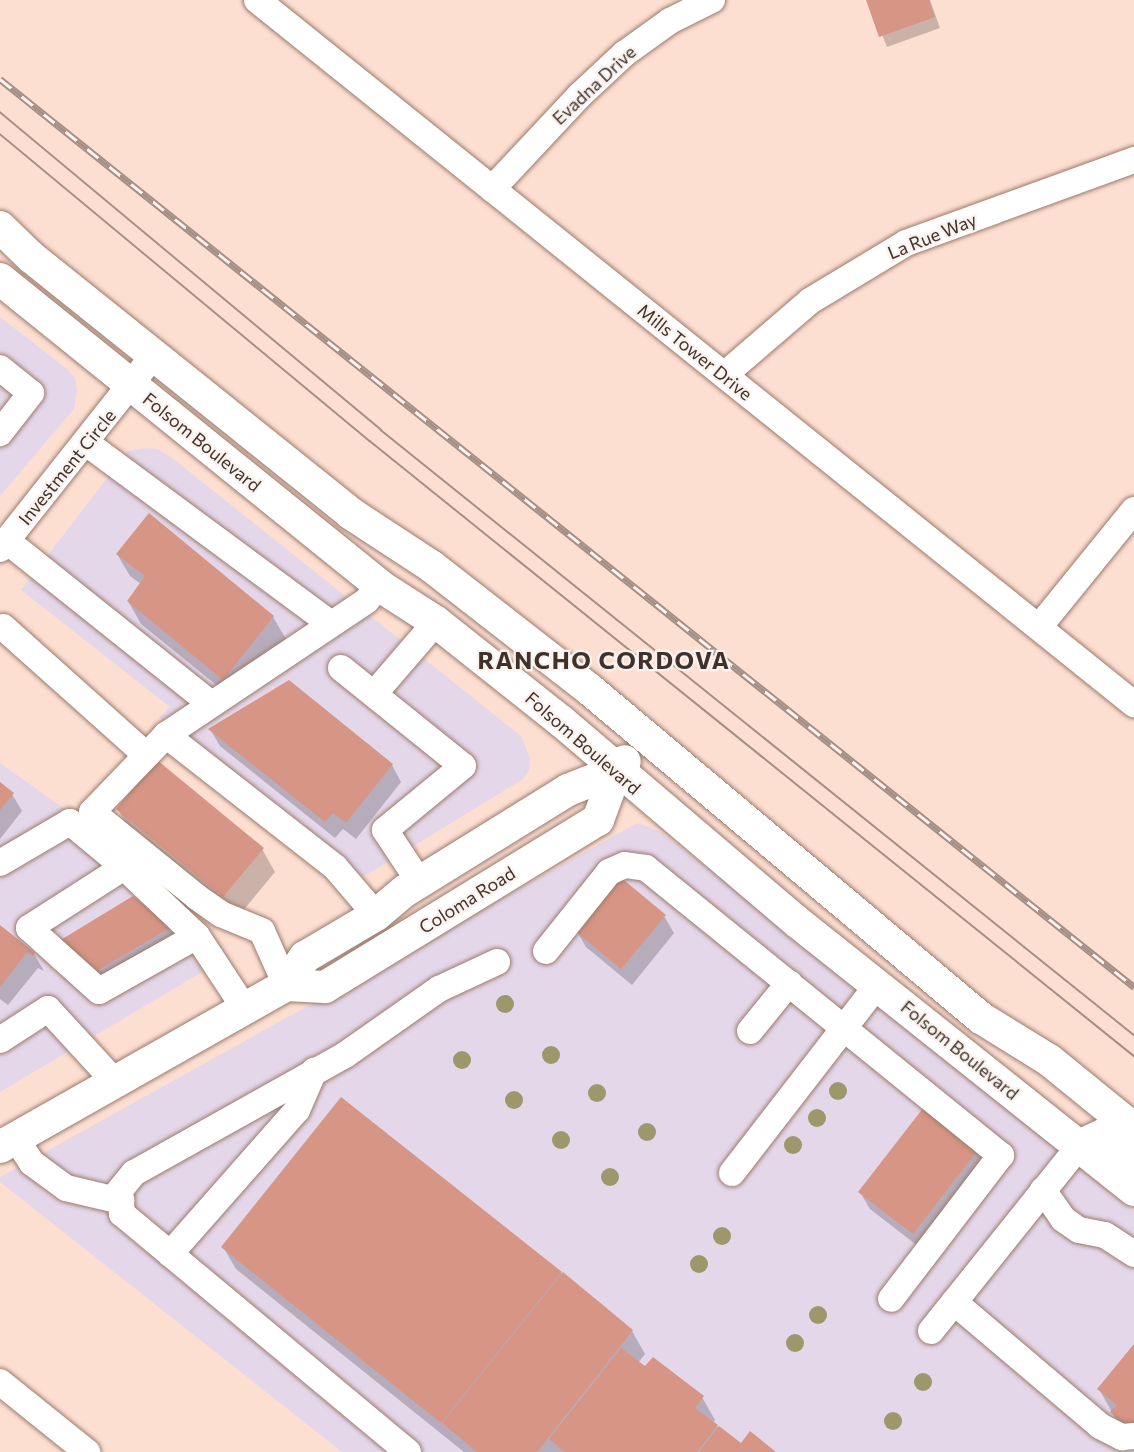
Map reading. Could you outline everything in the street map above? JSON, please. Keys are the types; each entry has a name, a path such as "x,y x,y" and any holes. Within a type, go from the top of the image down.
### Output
{"main road":[{"name":"Folsom Boulevard","path":"0,227 31,258 350,513 431,566 646,737 908,960 981,1018 1049,1060 1134,1129"},
{"name":"Folsom Boulevard","path":"0,279 380,586 436,622 561,721 616,771 1134,1190"},
{"name":"Coloma Road","path":"286,985 325,987 598,820 616,771 646,737"},
{"name":"Coloma Road","path":"8,1142 286,985 305,957 376,915 420,883 568,790 616,771"},
{"path":"1079,1146 1105,1134 1134,1158"}],"street":[{"name":"Mills Tower Drive","path":"257,0 1134,704"},
{"name":"Evadna Drive","path":"492,189 579,96 624,54 670,21 712,0"},
{"name":"La Rue Way","path":"724,375 810,301 906,243 1134,160"},
{"name":"Investment Circle","path":"3,545 154,355"},
{"path":"0,368 31,393 0,433"},
{"path":"85,442 331,624"},
{"path":"1039,627 1134,510"},
{"path":"3,545 211,705"},
{"path":"286,985 262,931 221,914 92,812 166,735 366,601 380,586"},
{"path":"374,694 436,622"},
{"path":"3,627 146,755"},
{"path":"341,668 463,766 385,830 420,883"},
{"path":"166,735 335,867 376,915"},
{"path":"0,863 70,822 124,867 197,936 245,1009"},
{"path":"546,951 609,872 625,865 646,868 1001,1155 891,1299"},
{"path":"124,867 29,928 99,990 197,936"},
{"path":"408,1452 122,1214 120,1190 134,1173 345,1055 440,989 497,962"},
{"path":"750,1030 789,983"},
{"path":"732,1173 878,984"},
{"path":"0,1040 48,1009 116,1083"},
{"path":"170,1254 297,1110 314,1071"},
{"path":"8,1142 66,1188 121,1201"},
{"path":"931,1331 1079,1146"},
{"path":"1043,1190 1063,1219 1079,1230 1105,1235 1134,1254"},
{"path":"954,1302 1100,1426 1122,1437 1134,1436"},
{"path":"0,1382 87,1452"}],"shaded area":[{"path":"0,317 67,369 75,378 77,390 74,409 0,496"},
{"path":"145,448 158,449 171,457 521,736 530,758 529,770 523,779 363,877 159,717 170,707 21,590 128,451"},
{"path":"0,763 69,812 229,956 0,1092"},
{"path":"637,823 659,831 773,917 1134,1211 1134,1452 342,1452 0,1182 0,1177"}],"building":[{"path":"866,0 929,0 935,17 879,37"},
{"path":"149,513 274,616 223,680 127,601 145,576 116,554"},
{"path":"289,680 393,764 346,823 333,813 325,822 208,729"},
{"path":"157,760 264,848 223,897 116,809"},
{"path":"0,782 14,793 0,810"},
{"path":"619,876 666,915 621,969 574,930"},
{"path":"133,896 171,927 98,970 59,941"},
{"path":"0,925 35,953 33,956 27,952 0,987"},
{"path":"341,1097 562,1272 441,1423 221,1247"},
{"path":"924,1107 978,1150 913,1234 858,1192"},
{"path":"563,1272 633,1330 537,1452 477,1452 442,1423"},
{"path":"1134,1344 1134,1426 1131,1430 1110,1412 1117,1405 1097,1389"},
{"path":"621,1348 645,1366 653,1357 704,1396 695,1408 718,1425 697,1452 565,1452 549,1439"},
{"path":"719,1426 741,1443 750,1431 776,1452 699,1452"}],"tram line":[{"path":"0,112 381,430 1134,1035"},
{"path":"0,134 370,441 1134,1056"}],"railway":[{"path":"0,79 1134,987"}],"district":[{"name":"RANCHO CORDOVA","path":"604,660"}]}
